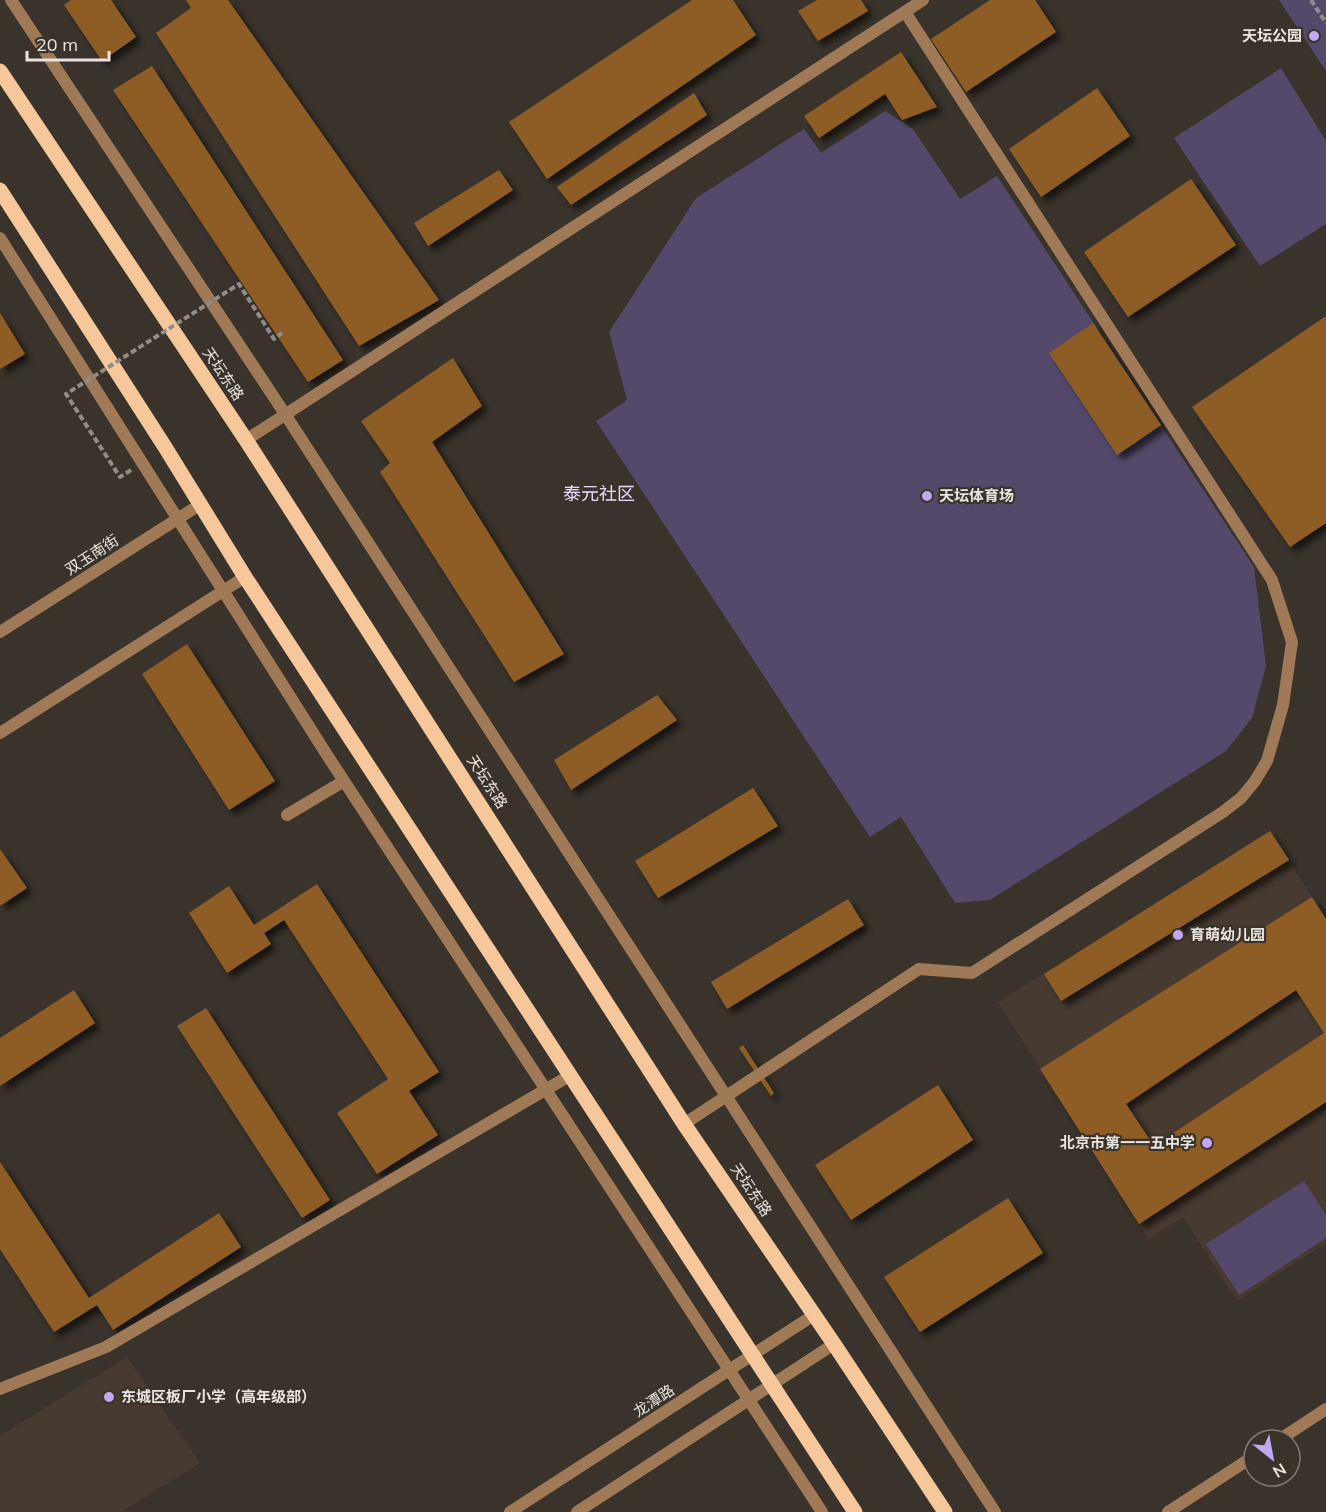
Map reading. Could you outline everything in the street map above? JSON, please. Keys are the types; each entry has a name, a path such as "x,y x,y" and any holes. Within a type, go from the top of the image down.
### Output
{"main road":[{"name":"天坛东路","path":"0,71 246,440 684,1124 945,1512"},
{"path":"0,190 201,504 245,577 855,1512"}],"street":[{"path":"11,0 285,414 995,1512"},
{"path":"246,440 923,0"},
{"path":"684,1124 918,969 972,973 1223,812 1241,798 1267,761 1283,705 1292,642 1272,580 905,12"},
{"path":"0,238 344,781 822,1512"},
{"name":"双玉南街","path":"0,632 201,504"},
{"path":"0,733 245,577"},
{"path":"287,815 344,781"},
{"path":"0,1389 106,1347 569,1076"},
{"name":"龙潭路","path":"510,1512 814,1315"},
{"path":"577,1512 834,1344"},
{"path":"1297,1428 1326,1409"},
{"path":"1168,1512 1242,1464"}],"path":[{"path":"1311,0 1326,23"},
{"path":"131,470 120,477 66,394 239,284 274,339 282,333"}],"shaded area":[{"name":"天坛公园","path":"1279,0 1326,0 1326,71"},
{"path":"1281,68 1326,141 1326,224 1260,266 1174,138"},
{"name":"天坛体育场","path":"885,111 913,129 960,199 997,176 1254,567 1266,666 1252,718 1226,751 990,900 955,903 901,817 870,837 596,421 627,400 609,332 696,198 804,129 821,153"},
{"name":"北京市第一一五中学","path":"1270,831 1326,919 1326,1243 1237,1301 1183,1217 1148,1239 998,1002"},
{"path":"1304,1181 1326,1215 1326,1238 1239,1295 1206,1244"},
{"name":"东城区板厂小学（高年级部）","path":"127,1357 200,1463 121,1512 0,1512 0,1436"}],"building":[{"path":"71,0 111,0 136,37 102,61 64,5"},
{"path":"186,0 228,0 439,300 359,346 156,33 191,8"},
{"path":"692,0 733,0 756,35 547,179 509,122"},
{"path":"817,0 861,0 868,11 818,41 798,11"},
{"path":"990,0 1035,0 1056,32 966,92 931,39"},
{"path":"901,52 937,107 902,120 885,94 819,138 804,116"},
{"path":"152,66 343,360 308,382 113,90"},
{"path":"1097,88 1130,136 1041,197 1009,149"},
{"path":"694,93 707,115 571,205 557,187"},
{"path":"499,170 513,190 428,246 414,223"},
{"path":"1191,179 1236,245 1128,317 1084,252"},
{"path":"0,313 25,354 0,369"},
{"path":"1326,316 1326,523 1290,547 1192,407"},
{"path":"1093,323 1161,425 1117,455 1049,353"},
{"path":"453,358 482,406 432,442 564,654 514,682 380,472 390,463 361,421"},
{"path":"187,644 275,781 229,810 142,674"},
{"path":"657,695 677,720 571,790 554,760"},
{"path":"753,788 778,826 658,898 635,861"},
{"path":"1270,831 1289,860 1061,1001 1044,974"},
{"path":"0,849 27,888 0,906"},
{"path":"317,884 439,1072 409,1091 438,1135 377,1174 337,1113 388,1079 284,920 264,933 271,944 227,973 189,913 229,886 254,925"},
{"path":"1312,897 1326,919 1326,1102 1139,1224 1040,1069","holes":["1296,990 1324,1033 1154,1146 1126,1104"]},
{"path":"848,899 864,925 727,1009 711,982"},
{"path":"74,990 95,1023 0,1086 0,1038"},
{"path":"206,1008 330,1200 302,1218 177,1026"},
{"path":"743,1045 774,1093 771,1096 739,1048"},
{"path":"938,1085 973,1140 851,1220 815,1165"},
{"path":"0,1162 89,1298 219,1213 241,1247 113,1330 97,1305 54,1332 0,1249"},
{"path":"1008,1198 1043,1253 920,1332 884,1277"}],"place":[{"name":"天坛公园","path":"1314,36"},
{"name":"天坛体育场","path":"927,496"},
{"name":"育萌幼儿园","path":"1178,935"},
{"name":"北京市第一一五中学","path":"1207,1143"},
{"name":"东城区板厂小学（高年级部）","path":"109,1397"}],"district":[{"name":"泰元社区","path":"599,494"}]}
